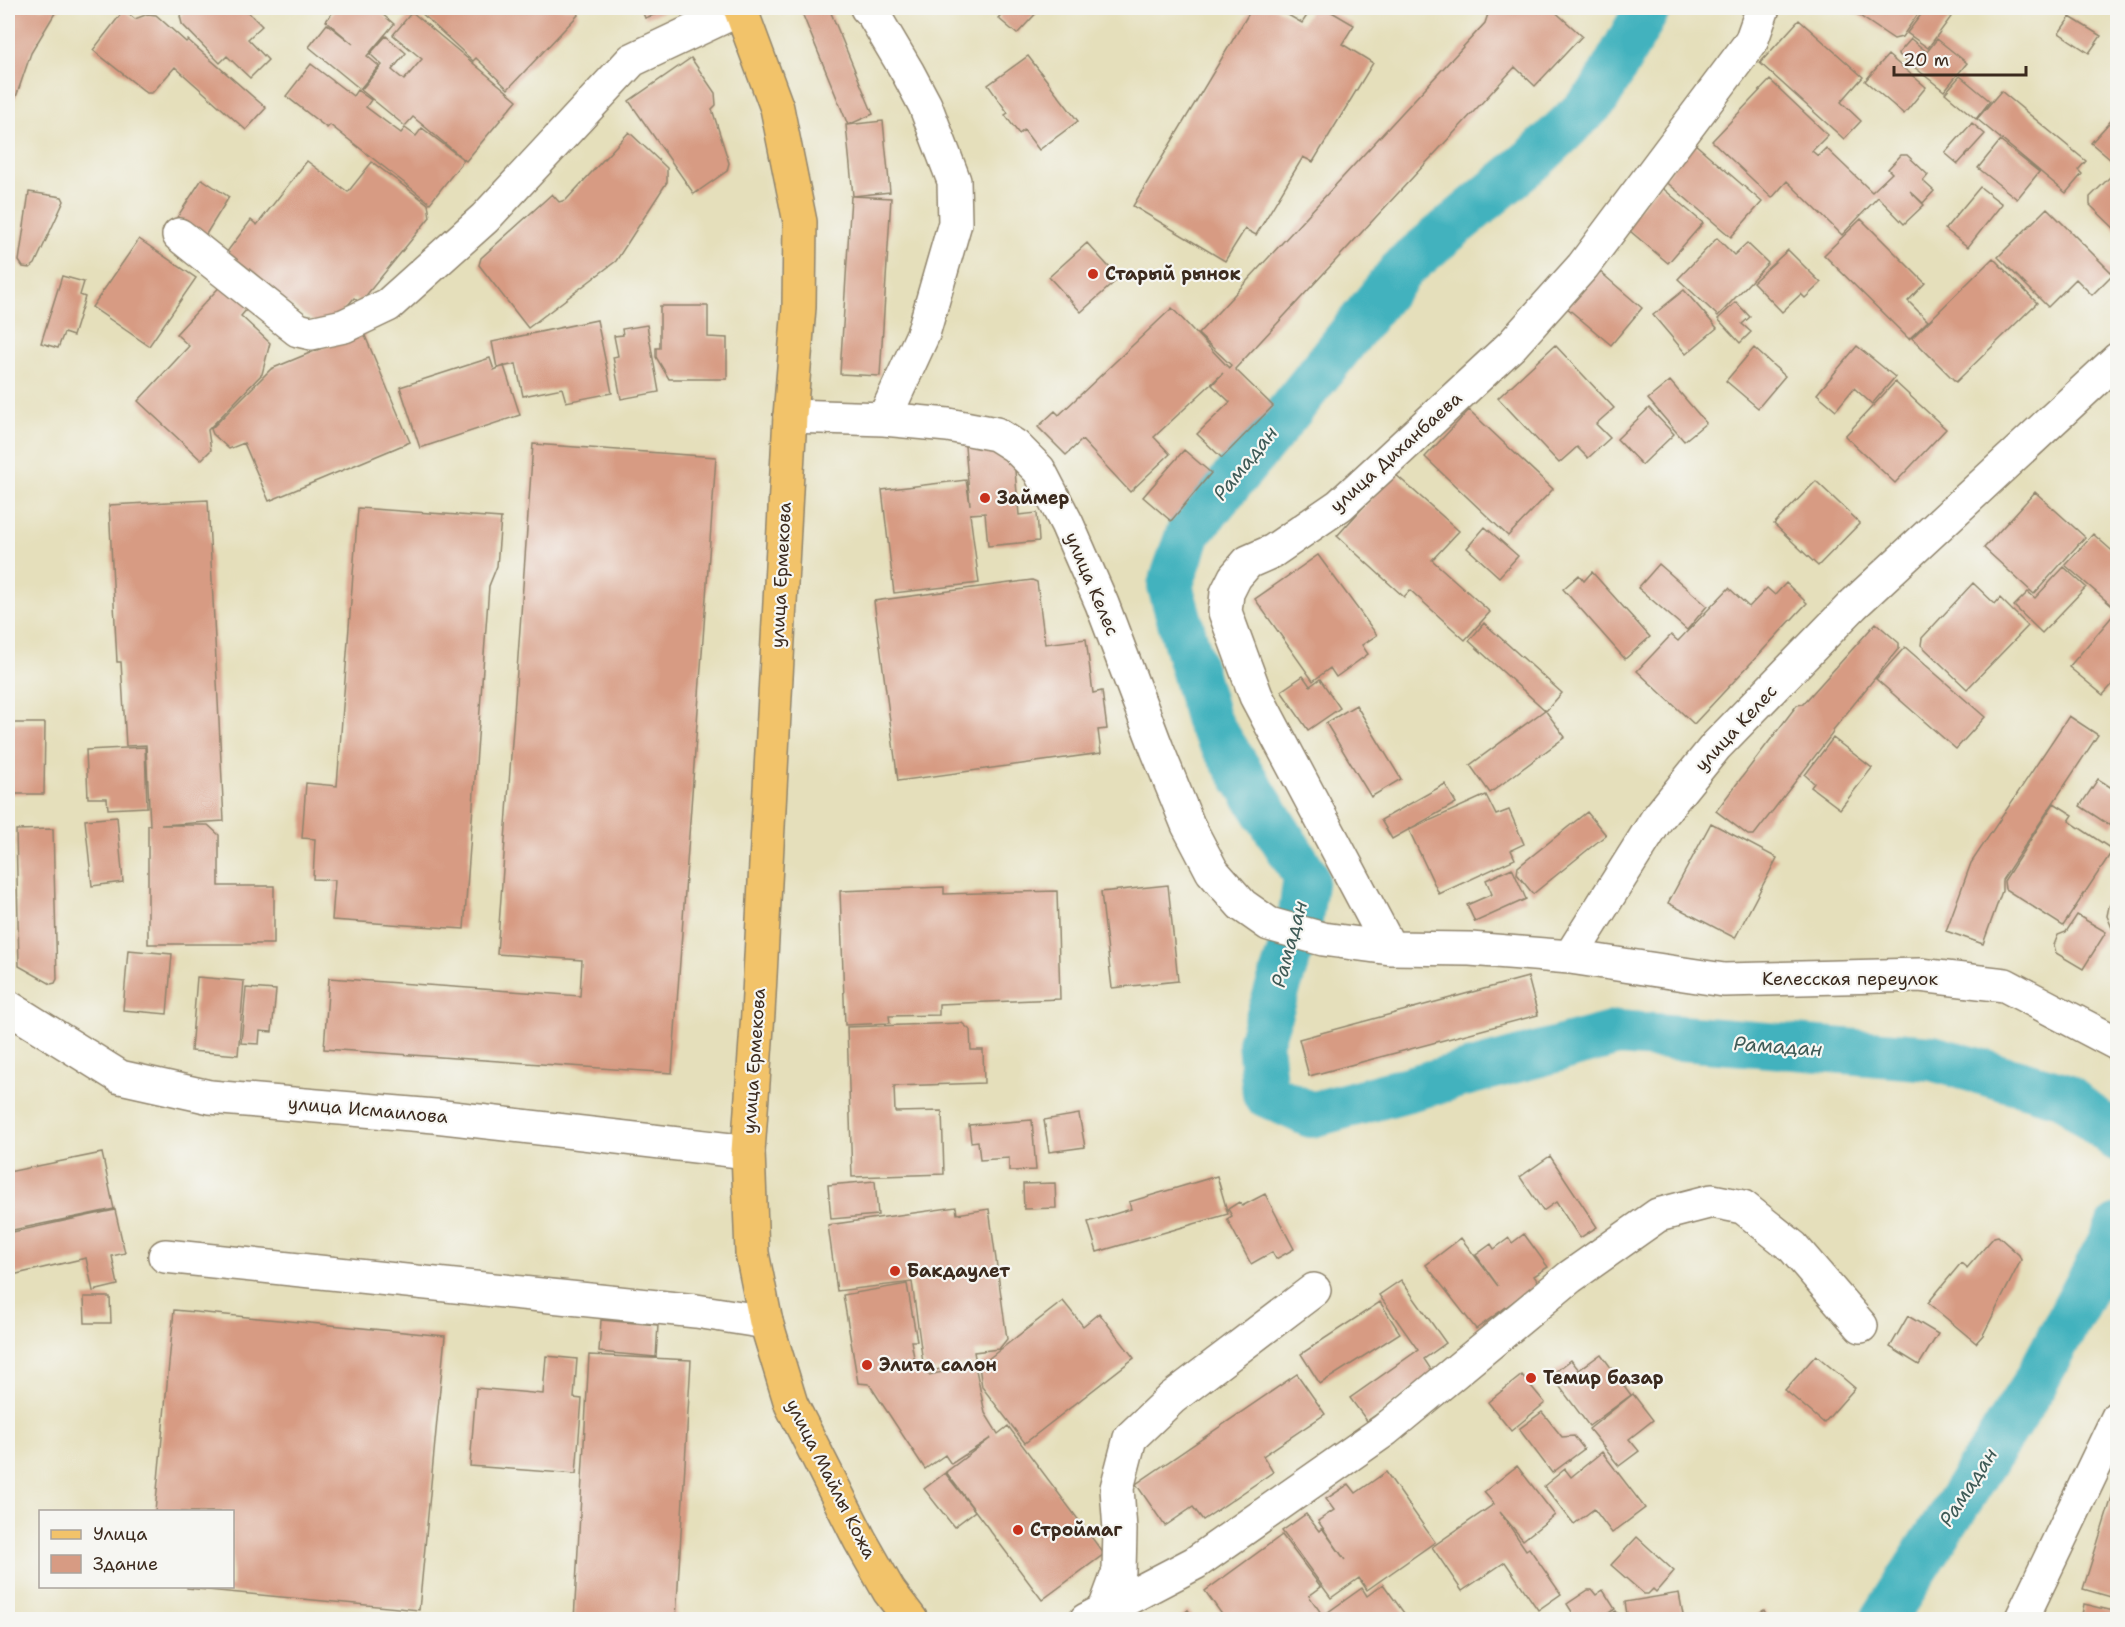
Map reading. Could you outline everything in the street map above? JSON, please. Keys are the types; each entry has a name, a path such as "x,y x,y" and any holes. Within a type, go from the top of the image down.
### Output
{"main road":[{"name":"улица Ермекова","path":"740,8 777,108 800,222 800,307 790,416 758,1012 748,1152"},
{"name":"улица Майлы Кожа","path":"748,1152 752,1252 766,1322 790,1404 888,1590 911,1620"}],"street":[{"path":"179,235 298,330 312,333 344,326 388,305 485,218 632,60 740,8"},
{"path":"867,8 873,14 925,105 954,181 955,223 923,334 884,419"},
{"name":"улица Диханбаева","path":"1390,948 1256,696 1225,612 1227,593 1235,577 1248,562 1273,551 1340,506 1512,345 1583,266 1738,60 1751,42 1763,8"},
{"name":"улица Келес","path":"1570,957 1657,819 1716,746 1853,605 2118,359"},
{"name":"улица Келес","path":"790,416 884,419 948,425 996,434 1015,446 1039,470 1067,524 1102,604 1188,825 1212,871 1242,905 1269,924 1323,939 1390,948"},
{"path":"1390,948 1470,949 1570,957"},
{"name":"Келесская переулок","path":"1570,957 1724,980 1920,975 2005,985 2118,1044"},
{"name":"улица Исмаилова","path":"8,1008 120,1077 210,1097 435,1116 748,1152"},
{"path":"1096,1614 1195,1563 1385,1430 1570,1277 1658,1215 1712,1201 1743,1208 1793,1247 1861,1326"},
{"path":"165,1256 696,1311 766,1322"},
{"path":"1096,1614 1119,1571 1120,1530 1117,1488 1130,1438 1172,1398 1314,1290"},
{"path":"2021,1620 2118,1417"}],"building":[{"path":"8,8 61,8 55,13 31,53 16,97 11,101 8,98"},
{"path":"244,8 262,26 248,39 268,60 250,78 227,56 220,63 182,24 180,16 186,9"},
{"path":"336,8 375,8 394,24 367,56 379,66 360,89 309,47 327,24 353,44 326,21"},
{"path":"416,8 576,8 578,15 508,89 476,58 473,61"},
{"path":"641,8 674,8 645,18"},
{"path":"800,8 829,8 873,114 848,125"},
{"path":"923,8 944,8 937,17"},
{"path":"1007,8 1041,8 1017,34 998,18"},
{"path":"1252,8 1276,8 1302,23 1312,8 1325,8 1354,25 1342,44 1373,63 1313,162 1303,157 1256,235 1245,229 1225,261 1133,206"},
{"path":"1478,8 1551,8 1582,36 1535,86 1515,67 1235,369 1273,406 1222,458 1197,434 1230,402 1212,385 1223,373 1154,437 1170,454 1130,492 1082,440 1066,455 1038,427 1055,411 1059,415 1172,308 1229,368 1231,365 1198,334 1485,23 1488,14"},
{"path":"1848,8 1922,8 1902,37 1894,39"},
{"path":"1926,8 1938,8 1951,17 1928,48 1907,33"},
{"path":"124,10 135,19 148,14 156,15 266,108 246,130 175,67 152,93 147,93 93,50"},
{"path":"412,12 517,100 466,161 413,117 405,126 361,90 382,65 370,54 386,36 406,53 392,70 404,80 422,59 393,35"},
{"path":"2070,17 2101,36 2089,53 2059,33"},
{"path":"1799,20 1863,77 1841,102 1861,121 1844,139 1760,63"},
{"path":"1911,39 1927,52 1937,39 1967,63 1944,91 1898,54"},
{"path":"1888,55 1926,87 1904,114 1865,81"},
{"path":"1028,56 1078,121 1039,150 1024,130 1019,134 1005,115 1008,113 988,85"},
{"path":"691,58 715,93 716,105 712,109 729,163 727,171 694,194 629,101"},
{"path":"311,64 353,96 357,90 371,100 366,107 401,133 405,128 416,136 422,128 464,160 430,203 330,125 327,128 286,96"},
{"path":"1960,76 1990,101 1976,119 1945,93"},
{"path":"1770,80 1828,135 1812,151 1818,156 1826,148 1872,192 1892,173 1888,169 1901,155 1907,155 1928,175 1923,181 1934,191 1923,203 1910,191 1924,205 1904,224 1878,197 1842,235 1787,181 1772,198 1712,141"},
{"path":"2001,91 2086,161 2078,170 2082,174 2066,193 1977,119"},
{"path":"2118,113 2118,166 2091,143"},
{"path":"883,121 890,192 853,196 846,125"},
{"path":"1972,123 1985,134 1958,164 1945,153"},
{"path":"629,132 667,168 667,182 616,261 528,328 479,265 481,258 552,194 559,202 566,200"},
{"path":"2000,141 2039,172 2017,199 1978,168"},
{"path":"1694,143 1762,202 1731,237 1663,179"},
{"path":"307,161 348,192 372,162 428,204 430,217 360,303 354,298 332,324 316,323 223,257 251,220 257,225"},
{"path":"2118,169 2118,232 2090,205 2090,197"},
{"path":"202,179 229,197 200,244 174,222"},
{"path":"1659,185 1703,223 1668,263 1624,226"},
{"path":"1980,187 2002,204 1968,247 1945,229"},
{"path":"29,192 62,197 64,201 35,264 30,268 23,267 19,261"},
{"path":"851,196 891,198 880,376 840,374"},
{"path":"2047,208 2113,274 2092,295 2076,279 2048,307 1998,257"},
{"path":"1861,219 1925,283 1908,301 1928,321 1909,339 1824,255"},
{"path":"1717,238 1734,255 1747,243 1768,263 1718,316 1678,279"},
{"path":"139,239 196,278 149,346 92,307"},
{"path":"1087,243 1119,278 1081,312 1049,277"},
{"path":"1788,250 1821,283 1805,298 1801,294 1782,312 1753,282"},
{"path":"1993,258 2037,303 1956,382 1912,338"},
{"path":"1598,270 1642,308 1611,345 1566,307"},
{"path":"62,276 84,282 80,295 85,297 73,336 64,333 58,348 41,343"},
{"path":"226,280 252,303 241,316 270,343 262,374 208,430 211,450 201,460 138,401 189,346 176,334"},
{"path":"1684,290 1717,328 1686,354 1653,315"},
{"path":"1736,302 1750,317 1742,324 1751,332 1740,343 1718,319"},
{"path":"660,306 708,306 708,337 727,338 727,379 669,379 656,357 656,348 660,348"},
{"path":"597,320 612,393 566,402 562,388 523,396 516,364 497,368 492,342"},
{"path":"647,325 659,392 621,399 613,357 618,356 614,336 623,335 622,329"},
{"path":"363,331 410,442 269,501 244,443 229,449 213,434 211,429 271,369"},
{"path":"1555,345 1614,408 1596,424 1610,438 1588,458 1577,447 1559,463 1498,398"},
{"path":"1857,346 1895,377 1872,404 1854,388 1836,410 1817,394"},
{"path":"1754,348 1785,376 1758,408 1726,381"},
{"path":"490,358 494,370 504,366 520,415 420,448 400,387"},
{"path":"1670,381 1706,423 1684,441 1648,399"},
{"path":"1895,382 1946,429 1895,483 1845,436"},
{"path":"1649,408 1674,434 1642,465 1617,439"},
{"path":"1469,410 1553,489 1508,536 1425,457"},
{"path":"533,444 716,457 672,1073 324,1049 329,978 580,996 582,960 497,954"},
{"path":"990,444 1014,460 1019,515 1037,513 1039,541 988,546 985,513 970,514 979,583 894,593 882,490 966,480 970,505 965,446"},
{"path":"1184,450 1211,473 1171,521 1143,497"},
{"path":"1394,473 1459,531 1432,560 1490,612 1465,640 1410,590 1404,597 1337,536"},
{"path":"1816,481 1860,523 1818,566 1774,524"},
{"path":"2035,492 2085,537 2034,594 1984,548"},
{"path":"208,500 224,821 161,825 208,825 219,835 219,886 274,886 274,944 148,944 148,825 150,825 146,745 126,746 121,662 117,662 109,505"},
{"path":"358,508 501,518 497,566 489,586 464,929 332,920 335,880 313,879 315,839 302,838 306,783 337,786"},
{"path":"1485,527 1518,556 1499,577 1467,548"},
{"path":"2093,534 2118,556 2118,611 2065,565"},
{"path":"1318,555 1377,635 1362,645 1368,654 1336,677 1330,668 1313,681 1255,599"},
{"path":"1659,564 1707,606 1687,630 1638,588"},
{"path":"2064,567 2086,587 2042,633 2014,606 2028,592 2035,598"},
{"path":"1592,572 1650,637 1625,659 1563,589 1579,575 1584,581"},
{"path":"1032,580 1037,582 1045,644 1086,639 1093,693 1102,691 1107,729 1098,730 1101,753 898,781 874,601"},
{"path":"1786,583 1807,603 1694,724 1637,671 1671,635 1678,641 1729,588 1749,607 1767,588 1775,595"},
{"path":"1973,583 1995,604 2000,598 2028,626 1967,689 1921,645 1922,638"},
{"path":"2115,613 2118,615 2118,678 2103,695 2069,667"},
{"path":"1484,623 1562,693 1546,711 1469,641"},
{"path":"1876,623 1899,643 1899,648 1833,730 1754,835 1748,835 1716,811 1797,705 1803,704"},
{"path":"1905,647 1985,717 1956,749 1876,679"},
{"path":"1303,676 1310,686 1320,679 1340,708 1308,730 1281,691"},
{"path":"1356,705 1401,779 1371,797 1326,723"},
{"path":"1545,710 1565,737 1490,793 1470,765"},
{"path":"2069,716 2098,735 2002,880 2002,891 1983,944 1946,931 1971,863"},
{"path":"8,723 45,723 44,794 8,794"},
{"path":"1833,738 1872,768 1840,809 1811,787 1814,783 1805,775"},
{"path":"145,747 147,807 108,809 107,798 88,798 86,750"},
{"path":"2098,779 2118,792 2118,818 2112,827 2080,806"},
{"path":"1445,784 1456,803 1392,839 1381,820"},
{"path":"1486,795 1496,815 1509,810 1524,844 1511,850 1515,859 1439,894 1409,830"},
{"path":"2054,803 2073,815 2069,821 2113,850 2063,926 2005,889 2004,881"},
{"path":"1587,812 1606,835 1533,894 1517,874 1518,867"},
{"path":"117,817 123,882 92,886 85,820"},
{"path":"1711,823 1777,858 1735,938 1668,903"},
{"path":"53,829 57,979 51,984 19,966 16,830"},
{"path":"1512,868 1526,899 1475,922 1467,905 1492,894 1486,880"},
{"path":"1168,885 1178,981 1112,988 1101,892"},
{"path":"944,887 944,894 1057,891 1060,999 939,1004 939,1015 889,1016 890,1023 845,1025 840,891"},
{"path":"2118,894 2118,937 2107,916 2109,906"},
{"path":"2077,915 2106,932 2083,969 2056,953 2054,945 2058,935 2066,932"},
{"path":"128,950 172,954 167,1014 123,1010"},
{"path":"197,977 244,981 238,1055 191,1051"},
{"path":"1528,977 1538,1015 1309,1076 1299,1039"},
{"path":"246,988 276,990 272,1032 260,1031 259,1044 241,1043"},
{"path":"962,1023 970,1030 971,1050 983,1050 984,1083 894,1086 895,1112 942,1111 944,1174 852,1177 847,1027"},
{"path":"1079,1114 1085,1147 1049,1152 1044,1120"},
{"path":"1032,1120 1036,1170 1009,1171 1009,1158 980,1160 978,1141 971,1142 969,1125"},
{"path":"102,1153 114,1209 8,1231 8,1172"},
{"path":"1550,1156 1597,1227 1580,1238 1556,1202 1543,1211 1520,1177"},
{"path":"1217,1176 1228,1214 1097,1252 1088,1222 1131,1209 1129,1202"},
{"path":"875,1181 878,1215 831,1219 828,1185"},
{"path":"1055,1183 1056,1208 1024,1209 1023,1184"},
{"path":"1265,1194 1294,1249 1276,1259 1272,1252 1251,1264 1227,1219 1232,1216 1228,1209 1239,1202 1242,1206"},
{"path":"956,1207 957,1214 989,1209 1007,1339 999,1349 974,1352 976,1363 930,1371 923,1363 912,1282 837,1291 828,1225"},
{"path":"115,1210 125,1253 112,1256 118,1285 93,1291 86,1258 8,1276 8,1233"},
{"path":"1524,1234 1548,1267 1534,1276 1539,1283 1476,1329 1426,1265 1461,1238 1498,1286 1476,1255 1491,1244 1494,1249 1509,1238 1512,1243"},
{"path":"1998,1236 2019,1255 2021,1260 1983,1335 1976,1343 1928,1303 1961,1263 1967,1268 1994,1237"},
{"path":"1401,1280 1446,1343 1424,1359 1434,1374 1367,1421 1350,1398 1418,1350 1379,1295"},
{"path":"907,1284 917,1341 911,1341 916,1368 923,1368 929,1375 975,1365 985,1413 998,1434 1008,1426 1104,1554 1042,1600 946,1472 991,1438 951,1464 945,1455 925,1469 869,1384 858,1383 843,1295"},
{"path":"84,1297 110,1297 111,1323 85,1323"},
{"path":"1063,1301 1083,1326 1099,1313 1134,1358 1025,1443 982,1387 979,1366"},
{"path":"1380,1302 1400,1333 1320,1384 1301,1354"},
{"path":"174,1310 445,1336 419,1610 187,1588 234,1588 234,1510 155,1510"},
{"path":"1908,1316 1938,1334 1919,1365 1890,1347"},
{"path":"601,1320 658,1325 656,1357 599,1352"},
{"path":"1601,1354 1631,1395 1589,1426 1551,1375 1571,1360 1579,1370"},
{"path":"589,1355 691,1360 676,1620 574,1620"},
{"path":"1816,1355 1855,1388 1824,1423 1785,1390"},
{"path":"546,1356 577,1359 574,1398 582,1399 576,1474 470,1466 476,1388 543,1394"},
{"path":"1297,1374 1325,1414 1263,1456 1273,1472 1203,1520 1193,1507 1165,1526 1136,1484"},
{"path":"1522,1375 1545,1403 1511,1431 1488,1402"},
{"path":"1633,1394 1653,1420 1629,1439 1639,1451 1619,1466 1589,1429"},
{"path":"1542,1412 1562,1437 1574,1436 1584,1449 1552,1473 1519,1429"},
{"path":"1602,1452 1645,1508 1612,1533 1594,1509 1574,1524 1544,1486 1565,1469 1571,1477"},
{"path":"1517,1466 1555,1515 1523,1540 1500,1512 1526,1550 1529,1548 1561,1594 1538,1610 1505,1562 1462,1591 1432,1547 1494,1504 1484,1492"},
{"path":"1386,1472 1435,1542 1367,1590 1359,1578 1331,1598 1282,1531 1306,1514 1319,1531 1322,1528 1345,1560 1318,1521 1334,1510 1326,1499 1349,1484 1356,1493"},
{"path":"945,1473 975,1511 954,1527 924,1489"},
{"path":"2118,1481 2118,1599 2083,1589"},
{"path":"1282,1535 1321,1587 1309,1596 1326,1620 1226,1620 1205,1591"},
{"path":"1637,1537 1674,1571 1656,1592 1653,1589 1648,1594 1644,1594 1611,1565"},
{"path":"1383,1584 1409,1620 1328,1620 1324,1615 1362,1588 1367,1596"},
{"path":"1588,1590 1592,1590 1596,1595 1603,1590 1615,1609 1598,1620 1577,1620 1567,1604"},
{"path":"1679,1593 1684,1620 1628,1620 1625,1602"},
{"path":"2084,1604 2118,1612 2118,1620 2081,1620"},
{"path":"1188,1610 1195,1620 1177,1620"},
{"path":"1764,1610 1769,1620 1742,1620 1750,1615 1752,1617"},
{"path":"1616,1611 1622,1620 1602,1620"}],"waterway":[{"name":"Рамадан","path":"1648,8 1598,97 1537,156 1404,267 1271,434 1189,532 1170,586 1208,721 1306,876 1300,920 1260,1043 1265,1094 1311,1115 1618,1033 1932,1058 2064,1095 2118,1139"},
{"name":"Рамадан","path":"1883,1620 2035,1383 2118,1227"}],"place":[{"name":"Старый рынок","path":"1093,274"},
{"name":"Займер","path":"985,498"},
{"name":"Бакдаулет","path":"895,1271"},
{"name":"Элита салон","path":"867,1365"},
{"name":"Темир базар","path":"1531,1378"},
{"name":"Строймаг","path":"1018,1530"}]}
